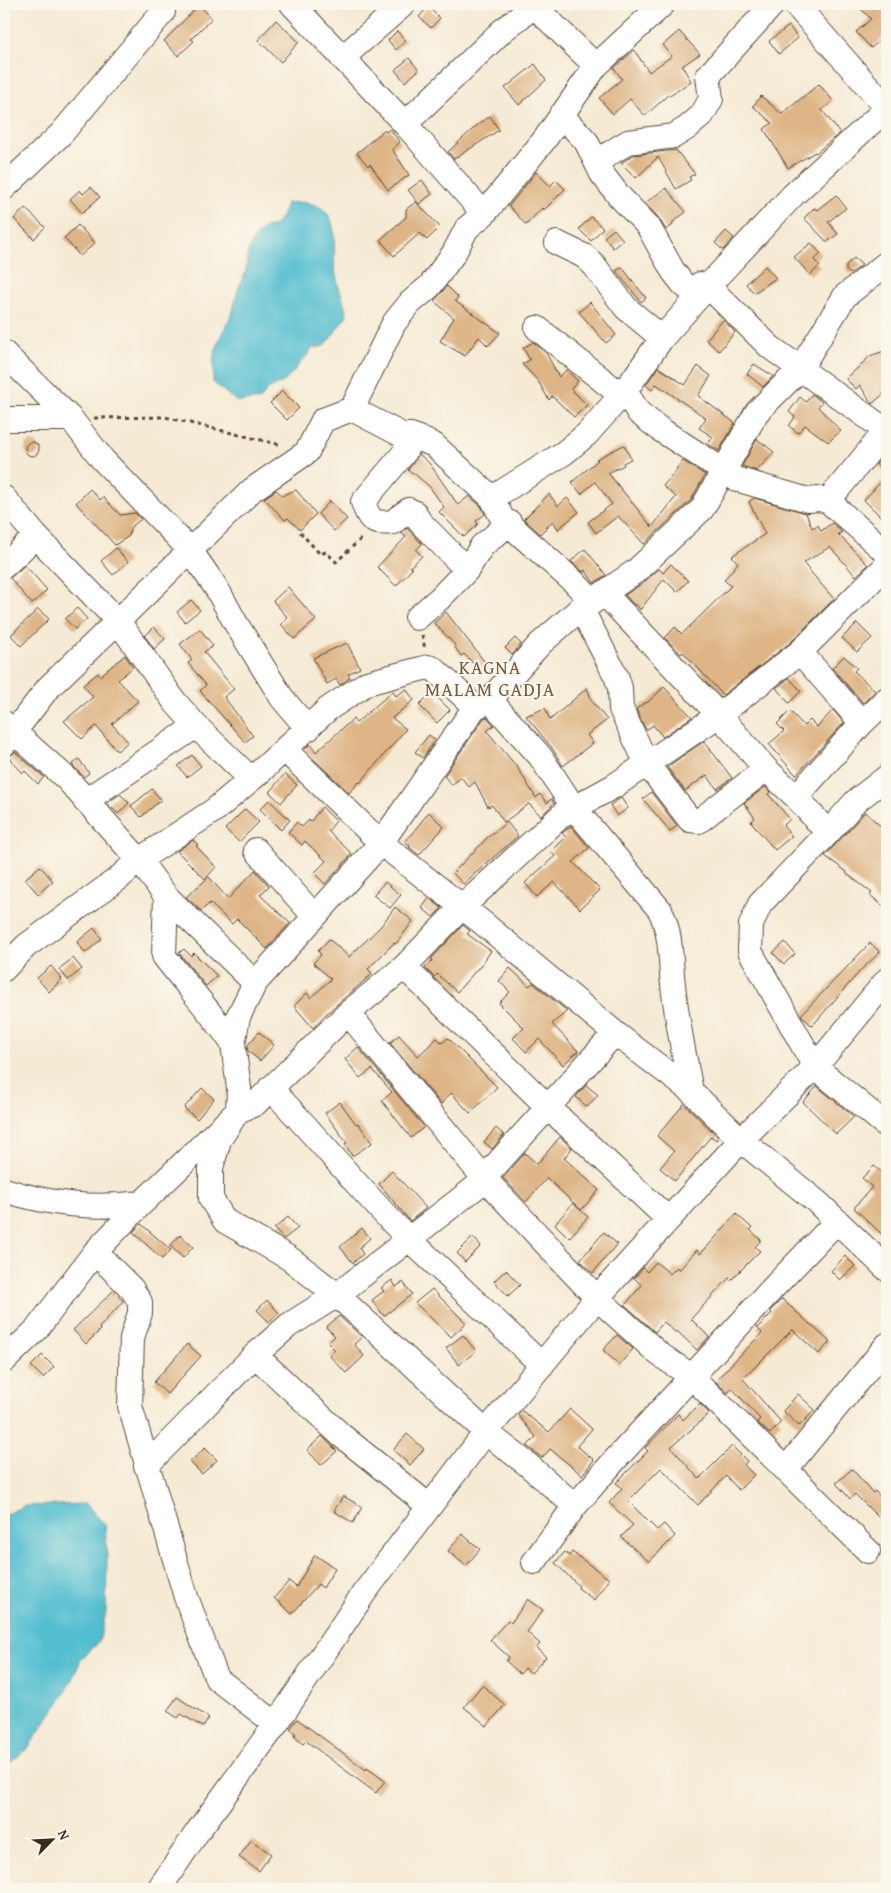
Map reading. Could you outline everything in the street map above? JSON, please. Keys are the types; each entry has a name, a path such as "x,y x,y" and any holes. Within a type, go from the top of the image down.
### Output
{"street":[{"path":"292,4 405,124 484,214"},
{"path":"342,58 404,4"},
{"path":"405,124 503,30 535,4 596,66"},
{"path":"256,983 166,896 139,860 67,779 7,733 48,688 252,490 307,452 322,420 352,409 394,323 410,303 430,286 454,253 467,228 484,214 545,138 596,66 663,4"},
{"path":"596,162 628,142 674,136 702,115 711,100 708,76 773,4"},
{"path":"492,498 564,453 587,434 625,391 662,338 708,286 793,194 887,108 795,4"},
{"path":"4,188 62,133 163,12"},
{"path":"561,115 586,141 602,174 619,196 648,226 666,260 683,284 692,291 700,284 708,286 761,340 877,424 881,432 880,438 828,501"},
{"path":"557,243 584,256 594,265 626,308 662,338"},
{"path":"575,1506 527,1464 486,1432 338,1295 288,1258 225,1221 210,1199 210,1168 219,1140 238,1111 240,1088 233,1044 238,1017 256,983 381,843 483,703 540,644 593,601 636,571 702,509 757,412 800,369 845,296 887,263"},
{"path":"537,328 611,387 625,391 639,413 646,419 723,472 736,479 762,488 808,500 819,499 828,501 887,553"},
{"path":"4,353 71,418 103,460 190,550 217,589 282,698 308,729"},
{"path":"352,409 402,435 411,435 434,445 492,498 502,518 719,715 766,769 796,797 828,833"},
{"path":"4,419 71,418"},
{"path":"411,435 405,452 364,502 369,518 378,524 394,522 399,516 409,510 415,513 420,521 466,570"},
{"path":"4,498 36,536 118,621 175,702 196,726 251,779"},
{"path":"417,618 440,598 466,570 482,546 510,524"},
{"path":"4,566 36,536"},
{"path":"4,1361 37,1329 95,1252 142,1202 238,1111 255,1104 348,1013 404,967 462,907 563,814 614,786 719,715 800,652 887,565"},
{"path":"593,601 620,688 621,709 647,764 687,817 694,822 699,821 766,769"},
{"path":"800,652 862,722"},
{"path":"4,968 26,946 120,878 139,860 216,809 285,750 328,709 367,684 428,667 434,669 483,703 540,756 574,808 660,910 666,922 671,950 674,992 691,1091"},
{"path":"796,797 862,722 887,700"},
{"path":"85,801 196,726"},
{"path":"285,750 381,843 691,1091 741,1140 816,1202 887,1270"},
{"path":"887,777 856,800 828,833 760,904 751,925 749,937 753,960 815,1067 887,1126"},
{"path":"256,850 314,916"},
{"path":"166,896 164,956 212,1013 233,1044"},
{"path":"404,967 548,1107 668,1219"},
{"path":"160,1889 198,1831 276,1724 364,1593 486,1432 597,1298 741,1140 815,1067 887,980"},
{"path":"348,1013 484,1178 597,1298 658,1354 691,1376 868,1551"},
{"path":"146,1466 255,1354 289,1325 338,1295 476,1187 615,1032"},
{"path":"270,1088 323,1144 369,1198 409,1239 542,1365"},
{"path":"4,1190 36,1200 60,1204 115,1206 142,1202"},
{"path":"534,1562 575,1506 691,1376 837,1221"},
{"path":"95,1252 132,1289 140,1302 140,1313 132,1338 130,1406 146,1466 186,1597 216,1679 276,1724"},
{"path":"786,1469 887,1345"},
{"path":"255,1354 342,1436 429,1506"}],"path":[{"path":"71,418 166,417 288,447"},
{"path":"300,532 320,554 326,552 336,562 378,524"},
{"path":"417,618 428,659 428,667"}],"water":[{"path":"307,202 324,210 332,223 335,270 347,315 324,346 313,348 286,380 266,391 261,399 237,402 213,382 214,356 220,337 232,315 238,290 246,271 248,252 253,240 263,229 275,225 287,203"},
{"path":"86,1504 105,1525 107,1559 106,1612 99,1642 81,1659 71,1684 28,1748 4,1768 4,1515 24,1506"}],"building":[{"path":"856,4 881,4 887,11 887,34 871,48 856,32 871,19"},
{"path":"199,5 212,18 191,39 194,41 178,56 164,41"},
{"path":"428,7 440,18 431,28 419,17"},
{"path":"276,20 299,42 281,62 258,40"},
{"path":"789,26 798,38 779,54 769,41"},
{"path":"397,31 406,41 396,50 388,40"},
{"path":"679,31 700,54 682,66 691,81 670,96 669,94 645,116 630,99 613,114 599,98 622,79 614,68 634,50 649,72 672,56 663,45"},
{"path":"409,58 419,70 405,82 395,70"},
{"path":"535,64 546,80 519,105 505,88"},
{"path":"819,84 833,101 822,110 840,133 816,153 788,168 764,129 772,123 753,106 761,96 782,114"},
{"path":"490,116 499,130 454,159 448,152"},
{"path":"390,129 400,142 392,149 409,175 388,190 370,164 368,166 357,153 384,130 386,132"},
{"path":"676,150 695,174 689,177 691,180 676,189 658,157 636,178 621,163 633,155"},
{"path":"536,172 550,186 556,180 565,189 544,210 542,208 526,225 509,206"},
{"path":"422,180 432,194 419,204 408,190"},
{"path":"91,187 100,197 82,213 70,199 80,190 83,194"},
{"path":"666,188 686,212 666,230 658,217 645,203"},
{"path":"836,195 846,208 828,222 838,234 827,242 804,218 814,208 817,210"},
{"path":"416,202 440,227 427,240 420,233 394,256 380,240 406,217 406,209"},
{"path":"25,208 45,227 34,239 14,219"},
{"path":"591,217 603,228 591,241 579,229"},
{"path":"78,225 95,243 80,256 64,238"},
{"path":"614,229 623,240 613,248 604,237"},
{"path":"726,231 734,238 723,250 715,243"},
{"path":"811,243 821,254 814,260 820,266 810,275 794,257"},
{"path":"854,258 862,265 850,274 846,270 846,265"},
{"path":"765,266 776,278 754,293 746,284"},
{"path":"622,267 646,298 641,302 616,271"},
{"path":"447,286 458,297 455,301 500,333 488,346 479,337 465,356 440,341 454,318 434,301"},
{"path":"590,302 616,335 606,343 579,312"},
{"path":"723,320 735,332 719,351 706,340"},
{"path":"533,342 546,353 559,377 566,370 578,381 571,389 587,405 574,417 552,396 549,400 538,381 522,364 530,360 523,348"},
{"path":"887,350 887,391 872,404 860,385 856,389 846,379 870,356"},
{"path":"754,364 773,376 763,387 747,374"},
{"path":"698,366 711,376 698,396 735,423 719,451 708,444 713,437 699,428 706,418 656,384 652,390 646,385 658,367 685,385"},
{"path":"282,391 299,408 287,420 270,403"},
{"path":"812,394 822,402 818,407 841,431 828,442 805,425 798,433 789,426 795,417 789,412 800,397 806,402"},
{"path":"757,439 774,452 757,471 742,466"},
{"path":"32,442 37,444 39,449 37,454 32,456 27,454 25,449 27,444"},
{"path":"624,445 631,459 608,473 652,527 676,497 663,486 683,461 705,475 691,500 644,544 618,516 596,533 588,522 612,504 595,482 581,494 572,482 598,460 596,459"},
{"path":"887,451 887,474 876,464"},
{"path":"419,454 430,464 458,505 469,496 481,506 485,514 476,521 478,524 464,537 439,512 444,507 429,486 408,470"},
{"path":"887,475 887,523 864,500"},
{"path":"90,489 100,500 103,497 120,515 135,513 141,519 130,528 129,536 115,545 76,503"},
{"path":"276,490 283,496 296,490 316,514 300,530 288,518 285,520 264,498"},
{"path":"549,494 558,506 567,498 579,512 558,529 553,521 540,534 524,519"},
{"path":"754,498 806,513 812,528 818,525 821,531 832,523 842,532 838,534 868,565 856,576 830,547 803,563 834,599 791,642 723,695 683,652 681,654 665,638 675,627 682,634 731,586 724,580 738,563 732,556 765,534 749,502"},
{"path":"330,501 347,519 334,531 318,514"},
{"path":"407,528 422,544 416,550 422,556 410,567 412,569 396,586 377,567 406,537 401,533"},
{"path":"116,548 128,562 113,575 101,561"},
{"path":"585,549 606,575 594,583 585,570 583,572 571,561"},
{"path":"671,564 688,581 677,592 664,579 640,610 625,595 659,569 663,573"},
{"path":"25,565 47,590 32,604 10,578"},
{"path":"288,587 316,620 294,639 281,624 288,618 273,601"},
{"path":"191,600 200,610 185,622 177,612"},
{"path":"77,608 87,619 75,629 65,619"},
{"path":"38,609 49,619 21,646 11,635"},
{"path":"446,612 487,665 480,670 464,654 461,656 455,645 434,623"},
{"path":"857,623 872,638 857,652 842,638"},
{"path":"154,627 165,639 154,649 145,636"},
{"path":"200,629 213,646 204,652 234,689 224,697 253,736 245,742 200,691 206,685 188,663 192,660 180,644"},
{"path":"515,638 521,644 512,655 505,648"},
{"path":"347,643 360,668 348,674 350,677 340,685 336,679 327,684 313,658"},
{"path":"125,655 133,667 118,680 138,701 112,724 128,742 117,751 96,726 82,739 64,721 93,697 83,685 98,673 100,676"},
{"path":"844,656 857,668 854,671 875,691 863,703 832,668"},
{"path":"789,678 801,691 789,703 776,688"},
{"path":"664,687 692,717 663,737 653,725 646,730 636,709 647,703"},
{"path":"587,688 592,701 607,720 587,735 593,743 563,766 552,748 526,716 545,708 550,720"},
{"path":"406,689 414,700 392,718 406,729 360,783 349,793 304,750 310,744 316,752 353,719 356,723 393,691 396,696"},
{"path":"432,692 450,710 437,723 419,705"},
{"path":"833,710 844,723 796,775 769,744 784,731 777,724 790,711 804,726 810,720 817,727"},
{"path":"487,717 494,725 487,731 517,767 536,798 540,794 547,803 551,799 554,803 541,816 529,804 504,822 492,805 488,807 475,782 469,787 461,777 452,785 444,776 484,718"},
{"path":"429,735 435,740 423,758 415,752"},
{"path":"704,741 732,778 717,789 707,775 685,791 667,767"},
{"path":"15,752 44,777 38,784 25,771 23,773 8,757"},
{"path":"192,755 201,766 187,777 178,766"},
{"path":"79,759 89,773 84,777 72,765"},
{"path":"285,774 297,785 281,803 269,792"},
{"path":"765,787 771,792 768,794 790,819 783,826 792,836 775,850 751,822 755,818 744,803"},
{"path":"152,789 161,800 141,817 131,806"},
{"path":"651,792 677,826 670,831 643,799"},
{"path":"120,794 129,803 118,814 107,803"},
{"path":"621,798 628,808 617,816 610,805"},
{"path":"269,800 290,820 281,830 260,809"},
{"path":"322,807 336,821 328,831 352,854 325,884 314,873 326,861 305,841 302,845 288,832 297,822 302,827 309,820 310,822"},
{"path":"245,809 259,822 239,842 225,829"},
{"path":"429,812 444,827 419,855 405,842"},
{"path":"865,812 887,832 887,909 870,895 872,893 825,856"},
{"path":"507,822 518,836 463,884 453,873 488,837"},
{"path":"571,826 589,848 573,862 600,890 580,909 554,882 537,897 525,883 555,856 551,852 566,837 562,833"},
{"path":"193,840 198,845 196,846 216,867 205,879 177,851"},
{"path":"40,866 53,881 38,894 25,879"},
{"path":"255,870 269,886 260,895 290,923 267,949 237,919 232,924 210,903 201,911 186,897 209,877 228,899"},
{"path":"385,882 401,895 390,908 373,895"},
{"path":"429,898 442,908 433,917 422,908"},
{"path":"395,907 413,921 396,944 394,943 368,969 372,974 326,1014 313,1028 294,1006 307,993 311,998 331,979 313,963 321,955 318,951 329,939 349,957 381,926"},
{"path":"463,925 470,931 467,934 491,951 479,968 457,992 437,974 434,977 425,968"},
{"path":"94,928 102,939 85,953 77,942"},
{"path":"785,942 795,954 784,964 773,953"},
{"path":"870,943 880,952 861,970 812,1026 801,1015"},
{"path":"184,949 191,956 194,953 217,976 206,986 179,953"},
{"path":"73,958 82,969 68,980 59,969"},
{"path":"51,966 62,979 49,992 37,978"},
{"path":"510,968 529,986 533,983 567,1011 552,1024 578,1051 563,1065 539,1039 526,1052 513,1038 524,1028 499,1003 510,992 499,981"},
{"path":"259,1032 274,1045 260,1061 248,1051 247,1046"},
{"path":"399,1035 418,1056 437,1038 442,1043 448,1038 497,1087 470,1113 451,1093 441,1104 390,1043"},
{"path":"358,1047 424,1127 411,1138 382,1101 392,1092 372,1069 360,1078 345,1059"},
{"path":"586,1085 598,1095 587,1107 576,1097"},
{"path":"817,1086 854,1117 836,1134 803,1102"},
{"path":"202,1088 214,1099 197,1119 184,1108"},
{"path":"340,1102 372,1143 352,1156 345,1144 347,1143 325,1113"},
{"path":"684,1104 718,1137 716,1140 711,1136 675,1181 660,1168 674,1151 657,1136"},
{"path":"496,1128 504,1135 492,1149 484,1142"},
{"path":"560,1137 572,1148 564,1158 599,1190 581,1210 547,1178 526,1202 503,1178 525,1153 537,1164"},
{"path":"874,1166 884,1174 887,1170 887,1239 854,1208 872,1187 862,1178"},
{"path":"392,1171 426,1208 410,1221 379,1184"},
{"path":"573,1203 588,1217 569,1238 555,1224"},
{"path":"736,1214 752,1228 750,1230 761,1240 755,1247 760,1251 731,1280 729,1278 691,1319 709,1337 697,1350 677,1331 676,1333 664,1322 655,1332 625,1305 642,1285 634,1278 643,1268 647,1272 656,1262 670,1274 677,1267 679,1270 697,1250 700,1254"},
{"path":"288,1217 298,1228 284,1239 274,1229"},
{"path":"141,1224 171,1250 162,1259 133,1232"},
{"path":"362,1228 370,1238 359,1248 363,1254 353,1263 340,1247"},
{"path":"604,1232 617,1244 593,1273 580,1260"},
{"path":"180,1235 193,1247 183,1258 170,1246"},
{"path":"473,1237 481,1246 465,1262 457,1253"},
{"path":"845,1256 855,1266 840,1280 831,1271"},
{"path":"506,1270 520,1285 508,1296 494,1281"},
{"path":"392,1280 396,1287 403,1282 412,1294 384,1316 372,1300 384,1291 381,1288"},
{"path":"432,1289 466,1323 451,1337 415,1303"},
{"path":"113,1291 123,1301 86,1344 73,1330"},
{"path":"782,1299 830,1342 819,1354 793,1330 743,1379 781,1422 770,1434 757,1422 760,1419 732,1388 728,1393 715,1381 762,1333 757,1328 772,1313 770,1311"},
{"path":"267,1300 279,1313 269,1322 257,1310"},
{"path":"339,1316 362,1337 354,1344 364,1356 346,1373 329,1355 335,1350 328,1343 335,1336 326,1327"},
{"path":"463,1335 476,1351 459,1365 446,1348"},
{"path":"617,1335 633,1349 619,1365 603,1350"},
{"path":"187,1344 201,1356 167,1394 154,1382"},
{"path":"42,1355 54,1367 43,1378 31,1366"},
{"path":"798,1394 815,1410 799,1426 783,1411"},
{"path":"700,1404 709,1413 708,1415 671,1447 699,1479 732,1446 747,1461 744,1465 754,1475 739,1490 726,1476 698,1505 661,1468 628,1501 657,1530 664,1524 675,1536 649,1562 621,1537 633,1525 609,1503 622,1488 616,1483 648,1451 645,1448 678,1414 683,1420"},
{"path":"570,1409 592,1429 577,1446 594,1460 582,1475 550,1449 542,1458 527,1446 536,1437 518,1415 522,1411 549,1432"},
{"path":"407,1434 424,1449 410,1465 393,1450"},
{"path":"322,1436 337,1451 321,1465 307,1450"},
{"path":"205,1448 217,1460 202,1474 190,1462"},
{"path":"852,1469 873,1493 875,1491 887,1504 887,1508 878,1517 855,1494 850,1499 836,1483"},
{"path":"343,1496 362,1507 353,1523 334,1511"},
{"path":"462,1534 480,1549 466,1566 448,1551"},
{"path":"565,1552 569,1556 572,1552 609,1579 594,1600 578,1588 579,1586 555,1563"},
{"path":"315,1555 335,1568 323,1588 318,1584 292,1614 274,1598 289,1581 296,1587"},
{"path":"528,1599 543,1610 527,1632 540,1644 536,1648 546,1657 531,1673 525,1668 520,1674 506,1661 509,1657 490,1640 508,1620 511,1623"},
{"path":"482,1685 505,1705 487,1726 464,1707"},
{"path":"177,1697 209,1718 203,1727 181,1714 178,1718 167,1711"},
{"path":"297,1719 366,1770 367,1768 385,1781 376,1793 306,1741 303,1744 294,1736 296,1734 290,1729"},
{"path":"251,1840 271,1854 259,1871 239,1857"}],"district":[{"name":"KAGNA MALAM GADJA","path":"490,678"}]}
